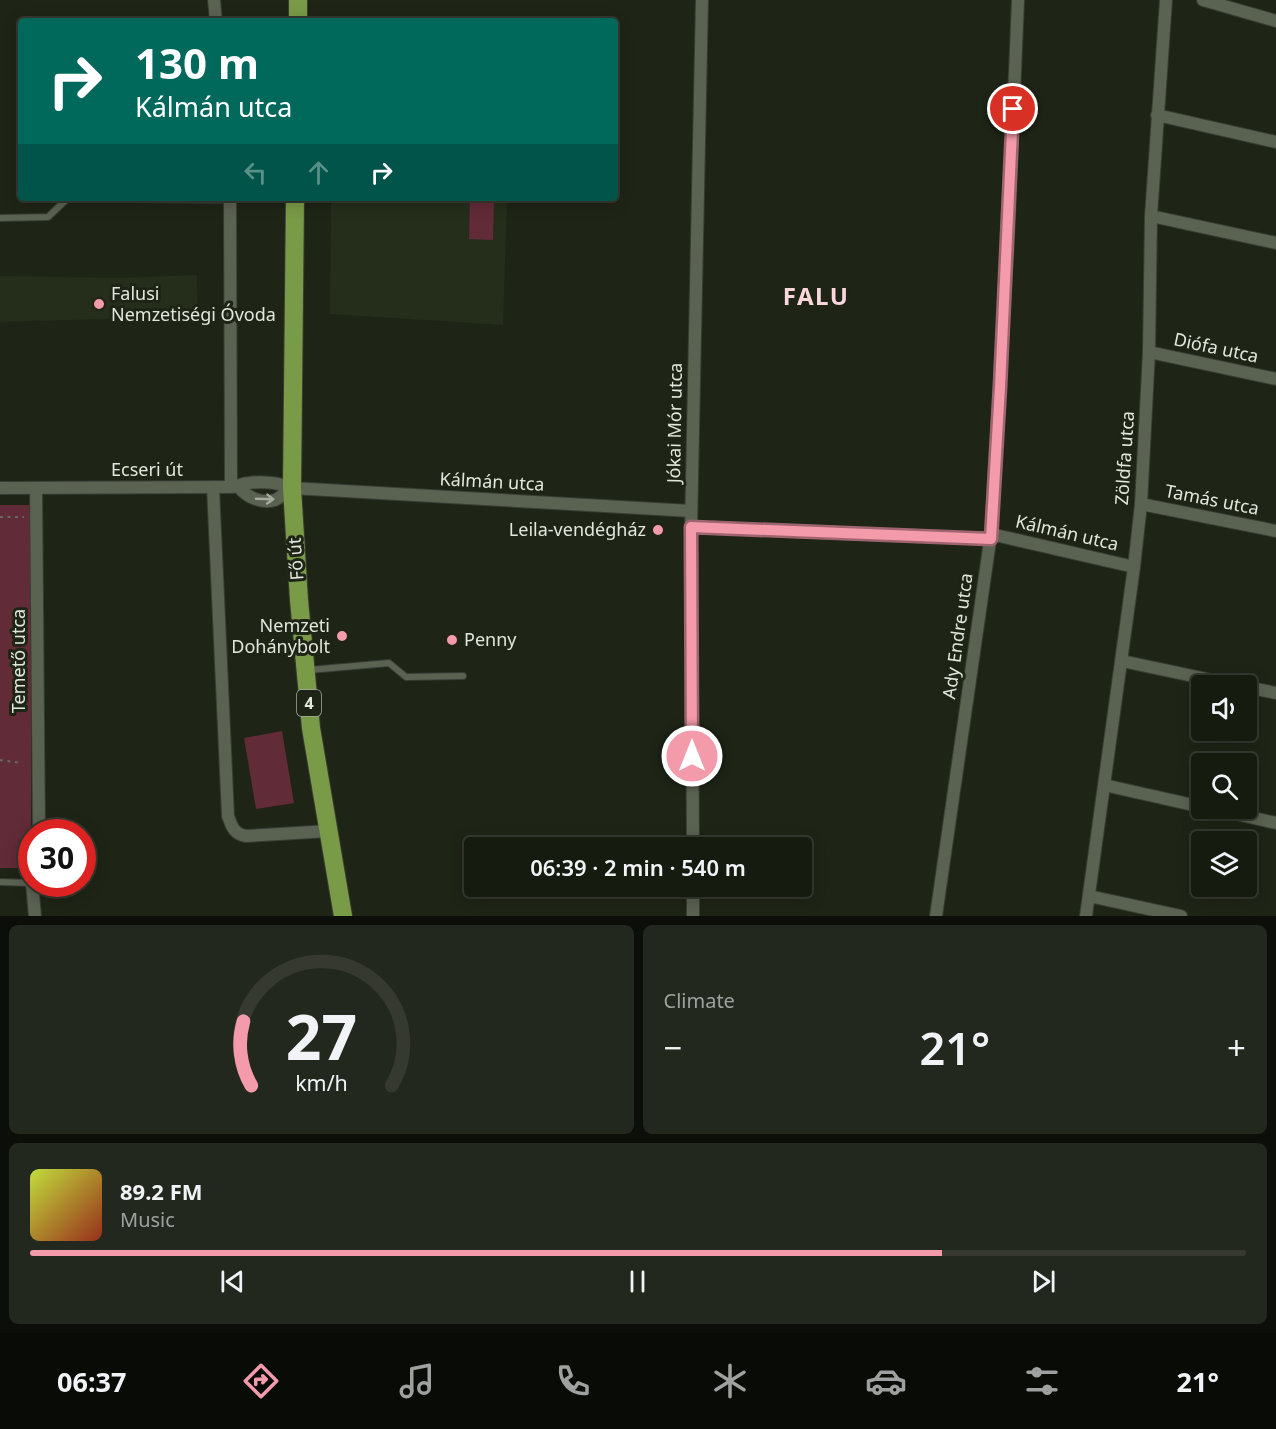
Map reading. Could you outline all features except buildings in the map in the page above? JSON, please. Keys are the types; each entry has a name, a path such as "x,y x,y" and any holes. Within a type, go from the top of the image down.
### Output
{"main road":[{"path":"298,0 298,18"},
{"name":"Fő út","path":"295,201 292,488 311,728 343,916"}],"street":[{"path":"214,0 216,18"},
{"name":"Jókai Mór utca","path":"693,837 691,511 702,0"},
{"name":"Ady Endre utca","path":"936,916 991,537 1008,240 1018,0"},
{"name":"Zöldfa utca","path":"1086,916 1122,661 1141,504 1149,352 1151,216 1166,0"},
{"path":"1203,0 1276,21"},
{"path":"1157,115 1276,142"},
{"path":"230,201 235,487 251,498 274,500 292,488"},
{"path":"1151,216 1276,243"},
{"name":"Diófa utca","path":"1149,352 1276,379"},
{"name":"Ecseri út","path":"0,488 235,487 247,483 276,482 292,488"},
{"path":"213,487 228,816 233,829 239,835 329,831"},
{"name":"Temető utca","path":"36,488 39,819"},
{"name":"Kálmán utca","path":"292,488 691,511"},
{"name":"Tamás utca","path":"1141,504 1276,531"},
{"name":"Kálmán utca","path":"691,527 991,537 1134,567"},
{"path":"1122,661 1191,676"},
{"path":"1257,689 1276,693"},
{"path":"1104,785 1191,805"},
{"path":"1257,819 1276,823"},
{"path":"1089,896 1181,916"},
{"path":"33,897 35,916"},
{"path":"693,897 693,916"}],"lane":[{"path":"0,218 48,217 65,201"},
{"path":"305,671 389,663 406,677 463,676"},
{"path":"0,882 18,883"}],"path":[{"path":"0,517 29,516"},
{"path":"0,760 22,763"}],"shaded area":[{"path":"331,201 507,201 503,325 330,314"},
{"path":"470,201 494,201 493,240 469,239"},
{"name":"Falusi Nemzetiségi Óvoda","path":"197,275 198,316 0,322 0,276 118,278"},
{"path":"0,505 31,505 31,819 18,819 18,868 0,868"},
{"path":"282,731 294,803 256,809 244,738"}],"place":[{"name":"Falusi Nemzetiségi Óvoda","path":"99,304"},
{"name":"Leila-vendégház","path":"658,530"},
{"name":"Nemzeti Dohánybolt","path":"342,636"},
{"name":"Penny","path":"452,640"}],"district":[{"name":"FALU","path":"816,297"}],"route":[{"path":"692,756 691,527 991,539 1013,109"}]}
